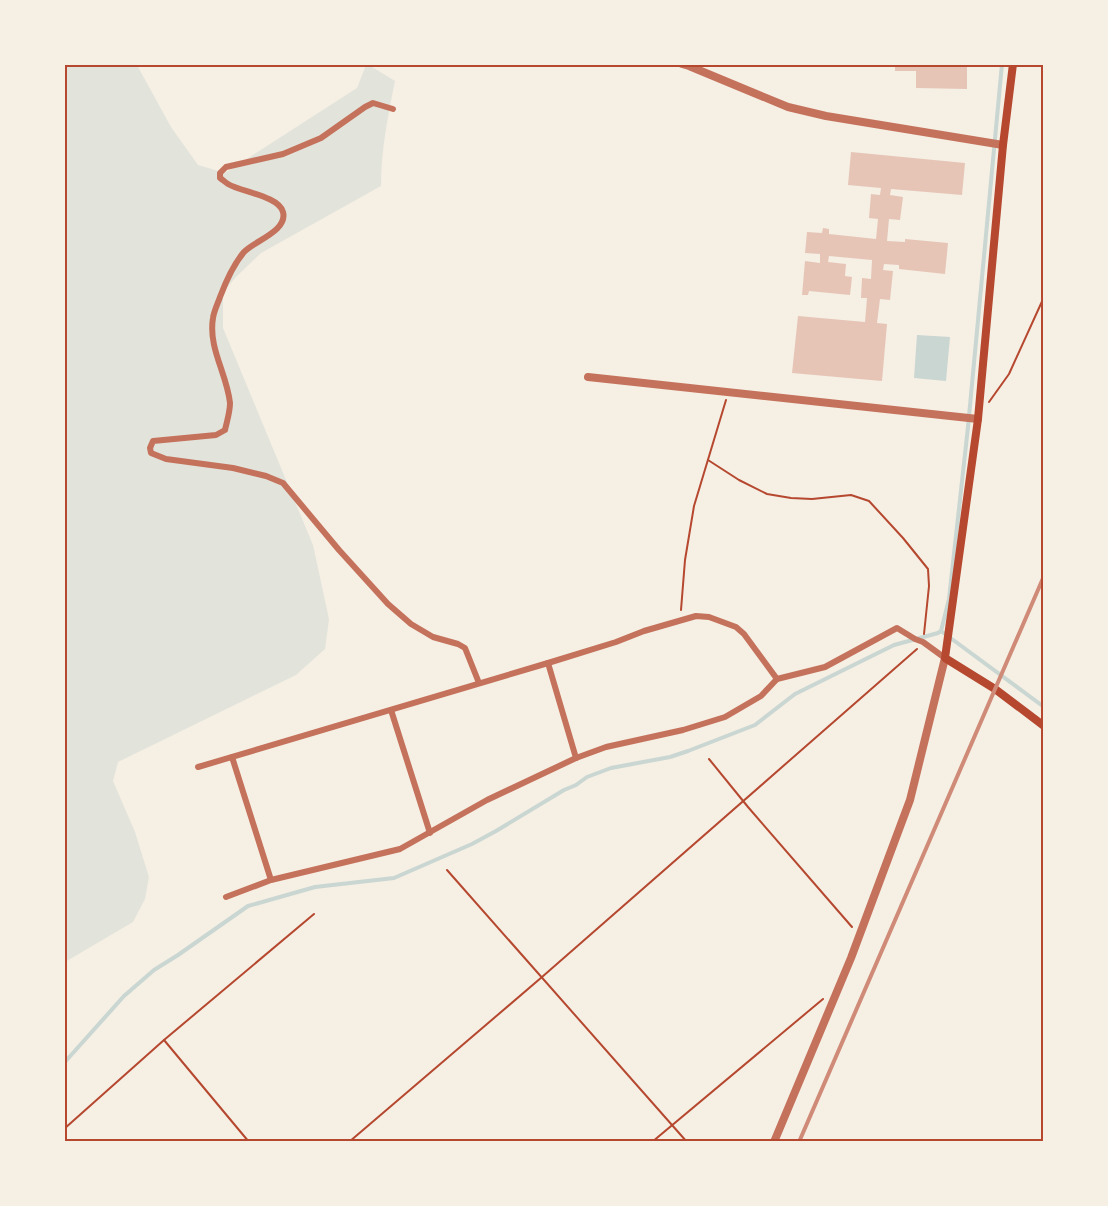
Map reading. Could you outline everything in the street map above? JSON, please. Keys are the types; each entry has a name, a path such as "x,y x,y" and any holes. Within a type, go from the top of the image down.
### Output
{"main road":[{"path":"1013,64 1003,145 978,419 945,658 995,689 1044,726"}],"street":[{"path":"682,64 788,106 826,116 1003,145"},
{"path":"393,109 373,103 321,138 283,154 226,167 220,173 220,178 228,184 277,204 283,210 284,220 277,230 245,251 230,273 213,318 214,349 230,404 225,430 216,435 153,441 150,448 151,453 166,459 233,468 266,476 283,483 388,604 411,624 433,637 459,644 465,648 479,683"},
{"path":"588,377 978,419"},
{"path":"198,767 548,663 696,616 709,617 736,627 744,634 777,679"},
{"path":"226,897 271,880 400,849 487,801 576,759 606,747 683,730 725,717 761,696 777,679 825,667 897,628 923,642 945,658 910,801 860,935 774,1142"},
{"path":"548,663 576,759"},
{"path":"391,710 430,833"},
{"path":"232,757 271,880"}],"path":[{"path":"978,419 1009,374 1044,297"},
{"path":"680,621 685,560 694,506 729,391"},
{"path":"349,1142 912,655 923,642 929,586 928,569 869,501 851,495 812,499 767,494 739,480 708,460"},
{"path":"709,759 860,935"},
{"path":"447,870 687,1142"},
{"path":"64,1129 164,1040 314,914"},
{"path":"652,1142 839,986"},
{"path":"164,1040 249,1142"}],"shaded area":[{"path":"65,65 137,65 171,127 198,165 225,173 357,88 366,65 395,81 387,120 381,186 261,253 235,278 223,297 223,328 313,545 329,619 325,649 296,675 118,762 113,781 135,832 149,877 145,899 133,922 65,962"},
{"path":"917,335 950,337 946,381 914,378"}],"building":[{"path":"967,64 967,89 916,88 916,71 895,71 895,65"},
{"path":"851,152 965,163 962,195 891,189 890,195 903,197 900,220 889,219 887,241 905,242 905,239 948,243 945,274 899,269 899,265 884,264 883,270 893,271 890,300 880,299 877,323 887,324 882,381 792,373 798,316 865,322 867,298 861,298 862,278 871,279 872,260 829,256 828,262 846,264 845,276 852,277 850,295 809,291 808,295 802,295 805,261 820,263 820,254 805,253 807,232 822,233 823,228 829,229 829,234 876,239 878,219 869,218 871,194 880,195 881,188 848,185"}],"waterway":[{"path":"64,1063 124,996 154,970 248,906 315,887 394,878 472,844 587,777 611,768 670,757 755,725 795,694 894,645 941,631 949,599 968,427 1002,64"},
{"path":"941,631 1044,707"}],"railway":[{"path":"799,1142 1044,576"}]}
